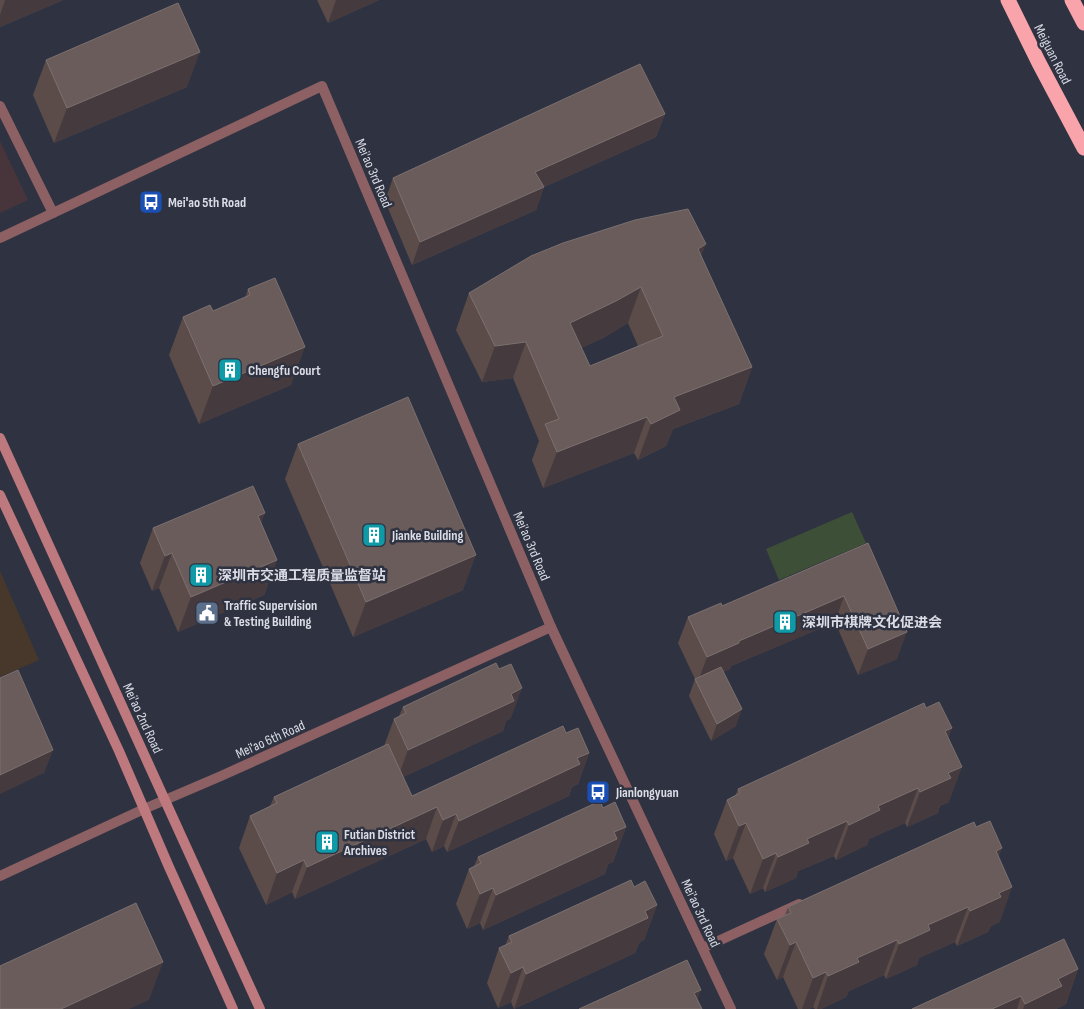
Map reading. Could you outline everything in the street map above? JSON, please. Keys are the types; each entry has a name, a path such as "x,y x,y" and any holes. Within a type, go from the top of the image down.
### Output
{"highway":[{"name":"Meiguan Road","path":"1008,0 1084,148"},
{"path":"1072,0 1084,23"}],"street":[{"name":"Mei'ao 3rd Road","path":"53,213 322,86 551,627 731,1009"},
{"path":"0,106 53,213 0,238"},
{"name":"Mei'ao 2nd Road","path":"0,438 260,1009"},
{"path":"0,495 115,742 233,1009"},
{"name":"Mei'ao 6th Road","path":"0,876 144,809 551,627"},
{"path":"703,948 808,900"}],"shaded area":[{"path":"0,141 28,200 0,213"},
{"path":"0,571 39,660 0,677"}],"green space":[{"path":"852,512 866,543 779,580 766,549"}],"building":[{"path":"178,3 200,52 67,108 46,60"},
{"path":"640,64 665,114 535,172 544,187 420,242 393,178"},
{"path":"688,209 706,244 698,249 752,367 674,397 680,410 651,424 647,417 557,452 545,424 559,419 526,342 495,346 469,293 531,256 563,243 635,220","holes":["641,287 663,336 590,366 570,323"]},
{"path":"275,278 305,347 213,386 183,317 210,305 213,311 250,295 248,289"},
{"name":"Jianke Building","path":"408,397 476,555 366,602 298,444"},
{"path":"253,486 265,513 258,516 277,560 191,597 172,553 165,556 153,528"},
{"path":"868,543 907,632 868,649 844,596 739,641 739,643 707,657 688,617 721,603 722,606"},
{"path":"496,663 499,669 511,664 522,688 511,694 514,701 408,750 394,719 406,713 403,707"},
{"path":"721,667 742,709 717,724 695,679"},
{"path":"18,670 53,750 0,775 0,678"},
{"path":"939,702 952,728 945,731 962,767 948,773 951,778 920,792 918,788 878,806 880,810 849,825 847,821 807,839 809,843 778,857 776,853 763,859 746,823 739,826 727,800 740,793 738,789 924,703 926,708"},
{"path":"563,726 566,733 578,728 589,753 577,758 580,764 459,821 456,814 443,820 437,807 307,867 304,860 277,873 250,816 277,803 274,797 388,744 412,796"},
{"path":"600,801 603,808 615,802 626,827 614,832 617,839 496,895 493,888 480,894 469,869 481,863 478,857"},
{"path":"990,821 1002,848 996,851 1012,887 999,893 1001,897 970,911 968,907 928,925 930,930 899,944 897,940 857,958 859,962 828,976 826,972 813,978 796,942 790,945 777,919 791,913 788,907 974,822 976,827"},
{"path":"631,880 634,887 645,881 657,905 645,911 648,918 526,974 523,967 511,973 499,948 512,942 509,936"},
{"path":"136,903 163,962 61,1009 0,1009 0,966"},
{"path":"1064,939 1078,969 1058,979 1062,986 1025,1004 1021,996 992,1009 912,1009"},
{"path":"687,960 701,990 694,993 702,1009 579,1009"}],"place":[{"name":"Mei'ao 5th Road","path":"151,202"},
{"name":"Chengfu Court","path":"230,370"},
{"name":"Jianke Building","path":"374,535"},
{"name":"深圳市交通工程质量监督站","path":"201,575"},
{"name":"Traffic Supervision & Testing Building","path":"207,613"},
{"name":"深圳市棋牌文化促进会","path":"785,622"},
{"name":"Jianlongyuan","path":"598,792"},
{"name":"Futian District Archives","path":"327,842"}]}
